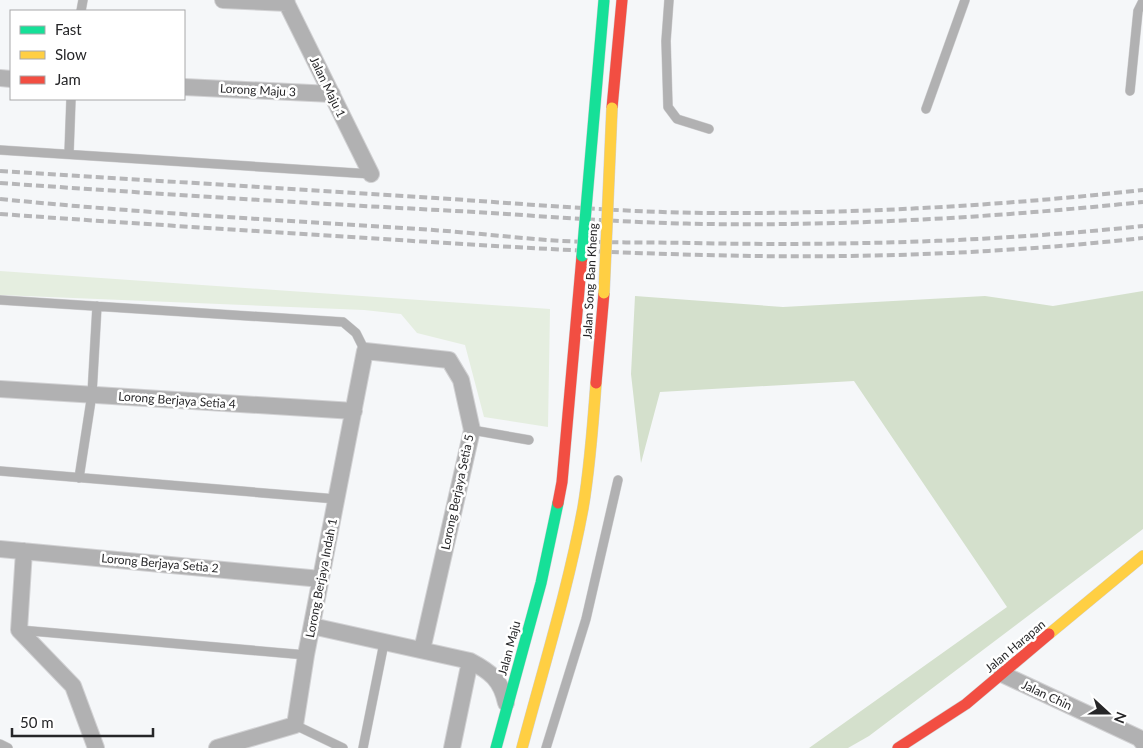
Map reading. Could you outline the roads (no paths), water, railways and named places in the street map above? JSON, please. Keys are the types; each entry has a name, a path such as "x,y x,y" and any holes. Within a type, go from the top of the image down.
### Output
{"main road":[{"name":"Jalan Song Ban Kheng","path":"549,555 562,482 604,0"},
{"name":"Jalan Song Ban Kheng","path":"522,748 572,562 590,460 603,317 612,108 622,0"},
{"path":"578,173 576,192 582,256"},
{"name":"Jalan Maju","path":"496,748 549,555"},
{"name":"Jalan Harapan","path":"898,748 966,704 1143,556"}],"street":[{"path":"222,0 286,2"},
{"name":"Jalan Maju 1","path":"286,2 372,174"},
{"name":"Lorong Maju 3","path":"185,87 332,94"},
{"name":"Lorong Berjaya Indah 1","path":"295,726 320,579 365,351"},
{"name":"Lorong Berjaya Setia 5","path":"365,351 450,360 461,380 472,430 422,650"},
{"name":"Lorong Berjaya Setia 4","path":"0,389 354,411"},
{"name":"Lorong Berjaya Setia 2","path":"0,548 320,579"},
{"path":"24,550 19,630 73,686 96,748"},
{"path":"312,626 470,661 488,670 497,681 503,690 508,708"},
{"path":"452,748 470,661"},
{"name":"Jalan Chin","path":"1002,674 1139,738 1143,743"},
{"path":"218,748 295,726"}],"lane":[{"path":"669,0 666,41 668,107 677,119 708,129"},
{"path":"926,108 965,0"},
{"path":"1130,91 1138,11 1143,0"},
{"path":"69,153 71,100"},
{"path":"0,150 372,174"},
{"path":"0,300 343,322 356,333 365,351"},
{"path":"79,478 92,394 97,306"},
{"path":"472,430 529,440"},
{"path":"0,471 336,499"},
{"path":"546,748 586,619 618,480"},
{"path":"19,630 306,654"},
{"path":"363,748 384,643"},
{"path":"295,726 343,748"},
{"path":"0,744 8,748"}],"railway":[{"path":"0,171 605,209 707,213 925,208 980,205 1143,190"},
{"path":"0,183 592,220 707,224 870,222 1034,212 1143,202"},
{"path":"0,199 157,212 594,242 746,244 916,242 1030,236 1143,226"},
{"path":"0,214 486,245 706,255 870,256 925,254 1034,248 1143,238"}]}
